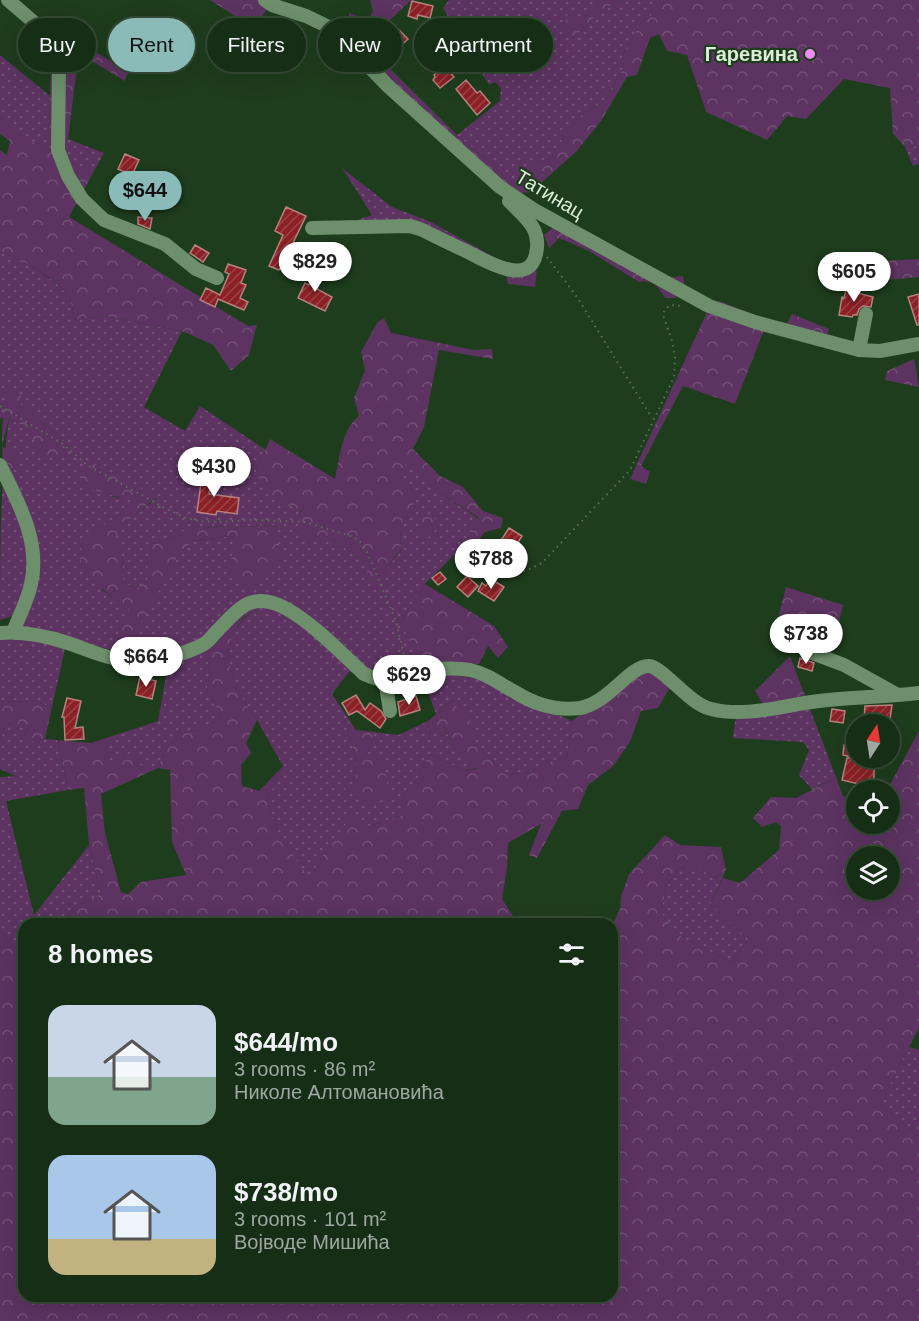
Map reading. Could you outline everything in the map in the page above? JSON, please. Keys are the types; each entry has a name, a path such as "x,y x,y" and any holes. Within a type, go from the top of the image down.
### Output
{"street":[{"path":"8,0 44,31 57,48 59,66 58,150 68,176 82,199 104,220 165,244 196,269 217,278"},
{"name":"Татинац","path":"265,0 272,5 306,16 332,28 389,87 500,187 536,211 709,306 755,322 859,350 880,351 919,344"},
{"path":"312,228 410,226 495,266 510,270 525,270 533,264 538,245 536,230 532,223 506,198 500,187"},
{"path":"859,350 866,314"},
{"path":"0,465 33,543 32,580 6,632 65,642 104,656 128,660 155,660 181,654 206,643 244,605 257,600 286,609 304,621 364,674 375,679 394,680 443,668 470,670 489,676 534,702 566,708 581,708 596,703 608,696 631,674 646,666 657,668 700,706 728,712 820,701 919,693"},
{"path":"812,654 844,664 898,695"},
{"path":"385,680 390,711"}],"path":[{"path":"538,245 577,297 653,419"},
{"path":"512,575 542,563 630,470 674,376 675,358 663,315 665,309 670,305 686,306"},
{"path":"0,406 63,444 87,465 186,518 217,522 252,520 305,522 354,537 360,542 371,562 396,621 405,663 412,674"}],"green space":[{"path":"210,0 272,0 261,18 238,18"},
{"path":"370,0 411,0 392,18 370,18 373,10"},
{"path":"449,0 594,0 594,8 584,18 577,35 602,10 624,0 655,0 651,16 642,21 622,56 624,67 603,102 578,118 550,159 536,162 522,186 504,178 496,168 457,135 500,101 501,88 495,82 489,85 481,72 553,72 553,18 449,18 443,8"},
{"path":"594,0 624,0 602,10 577,35 562,38 568,13 584,18 593,8"},
{"path":"655,0 919,0 919,146 905,147 893,134 890,88 844,79 806,119 787,116 767,140 706,112 687,55 667,51 659,34 650,38 637,75 627,77 601,121 576,152 531,192 521,193 492,188 383,72 393,72 504,178 521,185 522,172 536,162 550,159 578,118 603,102 624,67 622,56 642,21 651,16"},
{"path":"349,13 363,18 349,18"},
{"path":"96,52 108,60 108,71 96,64"},
{"path":"0,55 50,96 49,137 68,139 104,153 93,173 15,132 0,117"},
{"path":"51,72 76,72 68,139 49,137"},
{"path":"110,72 128,72 125,81"},
{"path":"0,117 15,132 93,173 69,217 248,326 257,325 249,355 231,371 213,345 182,331 105,316 75,319 68,296 55,282 28,264 0,251 0,150 7,155 10,141 0,134"},
{"path":"919,146 919,164 913,166 905,147"},
{"path":"342,168 392,207 431,222 512,267 418,230 333,228 372,215"},
{"path":"556,225 665,278 683,276 685,288 675,298 665,298 658,287 652,283 639,282 589,251 559,238 549,248 544,235"},
{"path":"0,251 27,264 55,282 68,296 75,319 105,316 182,331 144,407 185,431 200,406 266,450 256,472 333,540 363,560 373,586 401,550 400,526 418,497 401,476 406,463 440,493 479,519 461,548 425,584 401,621 449,674 479,679 572,721 567,755 525,773 505,774 471,739 451,701 436,714 422,676 349,672 332,694 348,718 349,736 357,762 354,786 345,789 365,802 367,756 374,732 398,735 428,721 429,732 444,728 459,755 480,767 465,771 429,754 417,780 403,793 403,815 366,827 352,817 328,847 309,879 279,834 267,800 283,766 236,689 228,657 232,636 244,618 260,608 203,638 210,671 207,690 222,718 198,730 180,734 164,753 158,768 109,762 106,738 158,721 168,665 200,640 166,651 116,651 24,628 65,649 52,707 33,701 0,702 0,633 19,627 19,614 0,620 2,493 9,418 27,429 42,454 66,442 21,405 0,419","holes":["110,496 157,498 130,519 111,542 122,551 123,582 137,589 147,582 152,544 177,536 190,526 275,525 230,577 234,536 192,541 177,558 156,593 119,645 118,630 130,609 102,590 97,530 117,517 133,500"]},
{"path":"919,259 919,277 875,281 874,269 883,261"},
{"path":"537,268 535,287 508,284 505,271"},
{"path":"719,301 768,320 735,404 683,386 641,466 650,472 646,484 630,479 707,312"},
{"path":"792,314 829,329 826,338 785,327"},
{"path":"384,318 391,333 474,350 492,349 493,359 439,350 424,427 413,449 440,476 463,487 483,511 503,518 501,528 485,532 468,554 461,548 479,518 440,493 406,464 401,476 418,497 400,526 401,549 373,587 363,560 333,540 311,542 298,526 302,511 270,498 256,472 270,439 335,479 345,436 353,421 359,416 354,398 365,370 361,352 377,323"},
{"path":"914,359 919,387 885,380 887,371"},
{"path":"9,387 21,394 21,405 66,442 55,458 41,454 27,429 9,418 2,446 4,412"},
{"path":"2,446 19,457 7,487 3,463"},
{"path":"88,460 157,497 130,519 112,542 122,551 123,582 136,589 147,582 152,544 177,536 190,526 275,525 281,558 249,589 229,577 234,536 192,541 177,558 133,637 118,646 118,630 129,609 99,586 77,554 97,530 117,517 132,501 87,488 80,477"},
{"path":"422,514 442,521 432,535 423,540 418,527"},
{"path":"425,584 494,626 508,647 498,658 488,646 479,664 419,666 401,621"},
{"path":"786,587 843,605 828,666 772,642"},
{"path":"256,595 260,608 243,618 232,636 228,657 236,689 257,720 246,743 251,753 241,765 242,786 259,791 283,766 267,800 279,834 309,878 328,847 352,816 366,827 403,815 403,793 417,780 429,754 465,771 479,768 459,755 445,729 429,732 428,721 451,701 475,726 471,739 505,774 525,773 567,755 572,721 643,662 662,669 669,689 658,708 641,711 630,742 613,766 588,785 578,809 562,811 537,858 529,855 541,824 508,843 502,899 513,918 66,918 73,908 101,894 89,845 84,788 68,790 57,740 91,743 106,738 109,762 133,752 140,765 158,768 164,753 180,734 198,730 222,718 207,690 210,671 203,638","holes":["158,768 170,770 172,842 186,875 141,882 128,894 121,892 105,833 101,794"]},
{"path":"790,656 805,696 763,704 755,691"},
{"path":"805,696 836,777 812,789 799,775 809,750 803,742 733,738 736,715"},
{"path":"33,701 52,707 45,739 36,743 24,736 30,723 6,725 0,741 0,702"},
{"path":"348,718 356,730 374,732 367,756 384,756 389,801 365,802 344,789 354,786 357,762 349,736"},
{"path":"31,722 24,735 36,743 45,739 57,740 68,790 6,801 34,915 89,845 101,894 73,908 66,918 18,918 18,950 0,931 0,777 15,776 0,769 0,741 6,725"},
{"path":"919,731 919,1028 880,1104 911,1130 916,1119 919,1118 919,1321 0,1321 0,931 18,950 18,1302 618,1302 618,918 616,918 629,874 665,835 680,845 721,847 726,870 715,878 697,867 679,868 666,888 661,913 679,935 732,963 748,939 710,905 723,878 740,883 779,850 781,826 776,822 762,827 753,818 771,797 796,798 836,777 843,796 846,797 846,834 900,834 900,780 892,780"},
{"path":"697,867 715,878 726,870 710,905 748,939 732,963 679,935 661,913 666,888 679,868"},
{"path":"909,1047 919,1050 919,1118 916,1119 911,1130 880,1104"}],"building":[{"path":"412,1 433,6 430,18 418,15 417,18 408,16"},
{"path":"402,33 408,39 402,44"},
{"path":"438,72 450,72 454,77 440,88 433,80"},
{"path":"466,80 490,103 477,115 456,89"},
{"path":"125,154 139,160 132,175 118,169"},
{"path":"286,207 306,216 291,247 298,250 293,261 291,260 288,268 282,265 279,270 269,266 283,235 275,231"},
{"path":"138,217 152,218 150,229 138,224"},
{"path":"195,245 209,253 203,262 190,253"},
{"path":"228,264 246,270 241,283 246,285 240,298 248,302 244,310 218,299 215,307 200,300 206,288 220,295 229,274 225,272"},
{"path":"316,270 324,273 317,289 332,297 325,311 298,298 305,283 309,285"},
{"path":"846,290 873,297 871,307 863,306 857,315 852,317 839,315 842,297 844,298"},
{"path":"919,294 919,325 917,325 908,297"},
{"path":"203,468 213,469 209,494 239,498 237,514 217,511 216,515 197,512"},
{"path":"509,528 522,536 510,555 501,548 504,544 500,542"},
{"path":"440,572 446,579 438,585 432,578"},
{"path":"467,576 478,586 468,597 457,587"},
{"path":"491,579 504,587 494,601 478,591 482,583 486,586"},
{"path":"800,658 814,663 812,671 798,667"},
{"path":"140,677 156,681 152,699 136,695"},
{"path":"356,695 365,710 370,703 381,711 386,719 380,728 357,711 349,715 342,703"},
{"path":"416,696 420,710 400,716 398,702"},
{"path":"67,698 81,701 75,728 83,727 84,739 65,740 64,717 62,717"},
{"path":"892,705 891,714 864,714 865,706"},
{"path":"832,709 845,711 843,723 830,721"},
{"path":"844,745 846,745 846,756 843,755"},
{"path":"846,762 846,768 874,768 874,780 842,780"}],"place":[{"name":"Гаревина","path":"810,54"}]}
